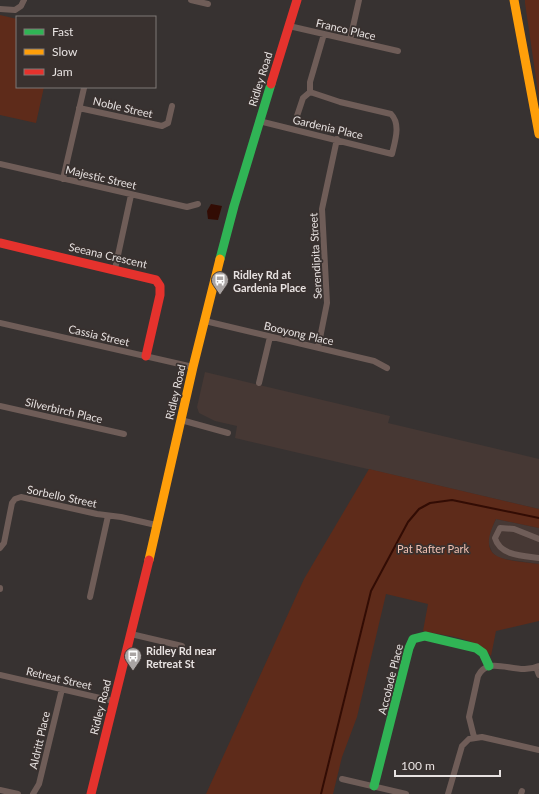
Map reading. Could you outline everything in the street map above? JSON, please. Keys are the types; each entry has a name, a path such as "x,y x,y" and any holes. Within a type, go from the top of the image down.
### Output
{"street":[{"path":"0,9 15,10 21,6 24,0"},
{"path":"191,0 208,4"},
{"name":"Ridley Road","path":"91,794 113,701 131,634 193,367 234,206 297,0"},
{"path":"350,40 359,0"},
{"path":"514,0 539,134"},
{"name":"Franco Place","path":"289,26 398,51"},
{"path":"297,116 303,98 310,92 310,82 324,34"},
{"path":"63,179 84,88"},
{"name":"Gardenia Place","path":"259,121 337,139 392,154 397,128 396,121 391,114 340,102 310,92"},
{"name":"Noble Street","path":"80,108 162,126 168,123 172,106"},
{"name":"Serendipita Street","path":"318,348 327,303 322,210 337,139"},
{"name":"Majestic Street","path":"0,164 187,207 198,204"},
{"path":"115,269 131,195"},
{"name":"Seeana Crescent","path":"0,243 148,276 156,280 160,286 160,295 146,356"},
{"name":"Booyong Place","path":"205,320 374,361 387,368"},
{"name":"Cassia Street","path":"0,323 193,367"},
{"path":"259,383 270,337"},
{"name":"Silverbirch Place","path":"0,406 124,434"},
{"path":"181,420 228,433"},
{"name":"Sorbello Street","path":"0,548 4,543 12,503 15,499 21,497 108,516 134,519 156,525"},
{"path":"90,597 108,516"},
{"path":"539,538 514,529 500,528 495,538 499,546 506,551 539,558"},
{"path":"131,634 182,646"},
{"name":"Accolade Place","path":"374,786 390,728 409,648 413,638 425,636 476,648 484,653 489,666"},
{"path":"474,737 470,723 470,712 478,676 481,671 489,666 496,665 523,670 538,666 539,675"},
{"name":"Retreat Street","path":"0,675 113,701"},
{"name":"Aldritt Place","path":"33,794 39,784 62,689"},
{"path":"448,794 462,746 474,737 482,737 539,750"},
{"path":"342,779 406,794"},
{"path":"0,790 18,794"}],"shaded area":[{"path":"211,204 222,206 218,220 208,219 207,211"},
{"path":"205,372 390,416 388,423 539,459 539,509 235,438 237,426 215,421 199,413 197,407"},
{"path":"496,519 539,528 539,564 498,558 492,552 488,542 488,536"}],"green space":[{"path":"525,0 539,0 539,99 525,3"},
{"path":"0,15 16,19 16,88 44,88 36,123 0,115"},
{"name":"Pat Rafter Park","path":"369,469 539,509 539,528 496,519 490,533 489,544 492,551 497,556 516,561 539,564 539,621 496,631 491,656 485,650 469,641 423,631 428,604 386,594 357,717 342,757 333,794 206,794 304,579"}],"waterway":[{"path":"321,794 371,591 408,522 419,509 430,503 452,500 539,518"}],"traffic: fast":[{"path":"220,259 234,206 271,84"},
{"path":"374,786 409,648 413,639 425,636 476,648 483,653 489,666"}],"traffic: slow":[{"path":"514,0 539,134"},
{"path":"149,560 193,367 220,259"}],"traffic: jam":[{"path":"271,84 297,0"},
{"path":"0,243 156,280 160,286 160,295 146,356"},
{"path":"91,794 149,560"}],"place":[{"name":"Ridley Rd at Gardenia Place","path":"220,295"},
{"name":"Ridley Rd near Retreat St","path":"133,671"}]}
